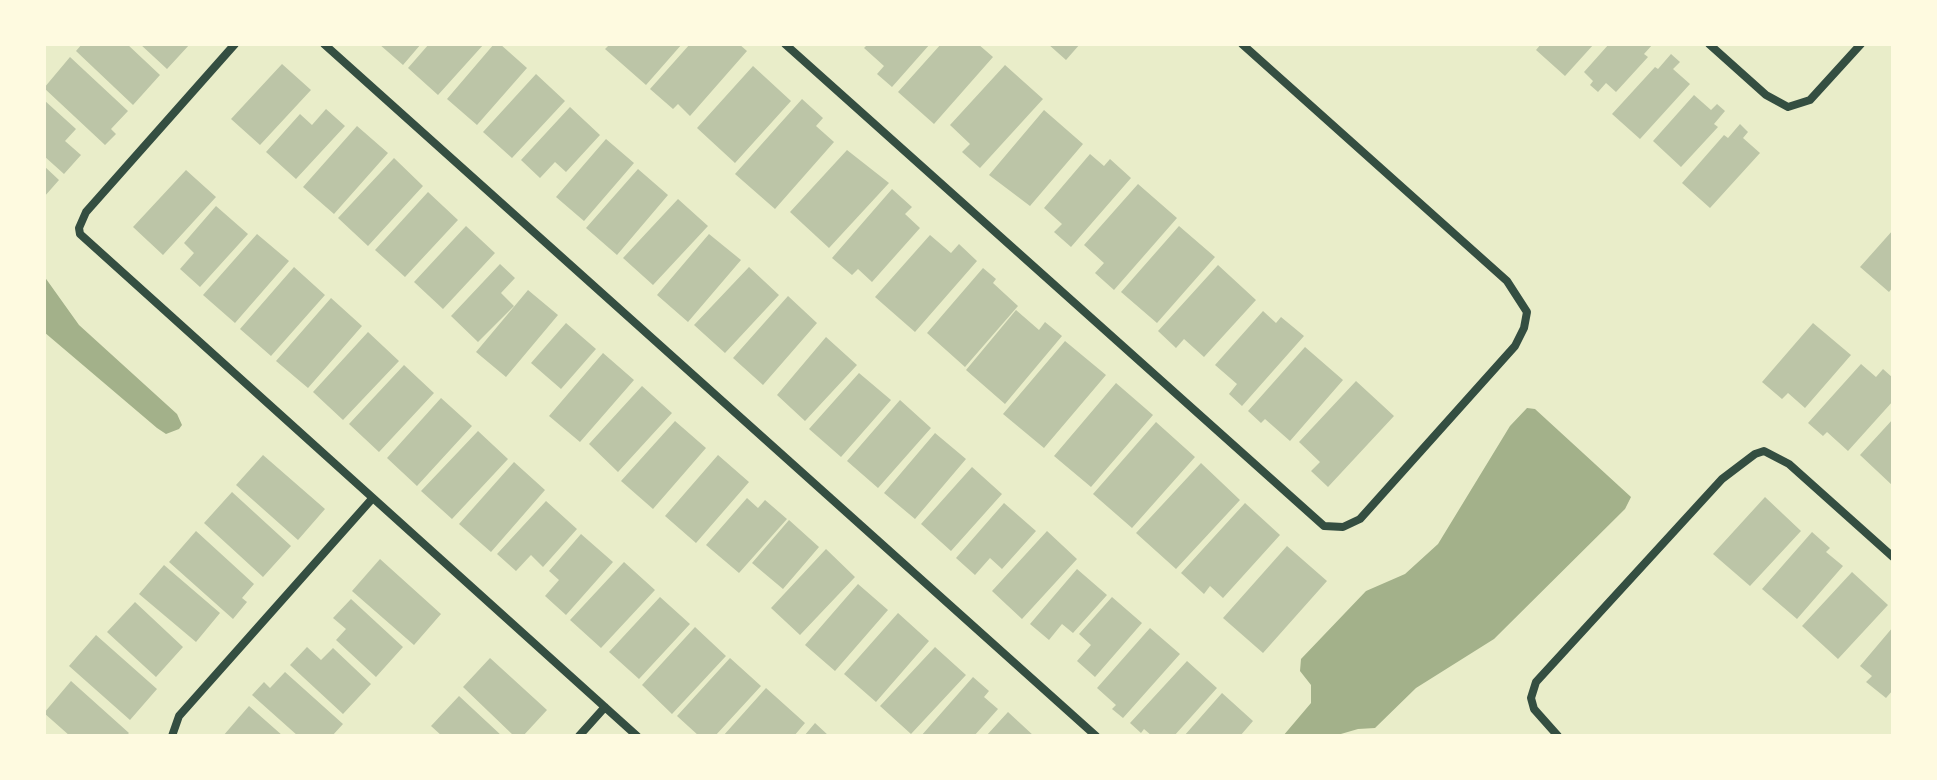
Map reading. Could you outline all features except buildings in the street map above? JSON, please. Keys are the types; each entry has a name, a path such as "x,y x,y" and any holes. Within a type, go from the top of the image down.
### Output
{"street":[{"path":"235,44 86,212 79,228 85,240 637,736"},
{"path":"324,44 1096,736"},
{"path":"785,44 1324,526 1343,527 1360,519 1515,346 1524,328 1527,312 1507,281 1242,44"},
{"path":"1709,44 1766,95 1788,107 1810,100 1861,44"},
{"path":"1558,736 1534,709 1531,698 1536,682 1722,479 1745,459 1764,451 1789,464 1893,557"},
{"path":"172,736 179,716 371,500"},
{"path":"579,736 605,707"}],"shaded area":[{"path":"44,276 79,325 177,414 182,425 179,429 166,434 157,428 44,332"},
{"path":"1527,408 1535,409 1631,497 1625,509 1494,639 1416,688 1375,728 1334,736 1283,736 1311,703 1311,685 1300,671 1301,659 1366,591 1405,574 1438,544 1510,426"}]}
